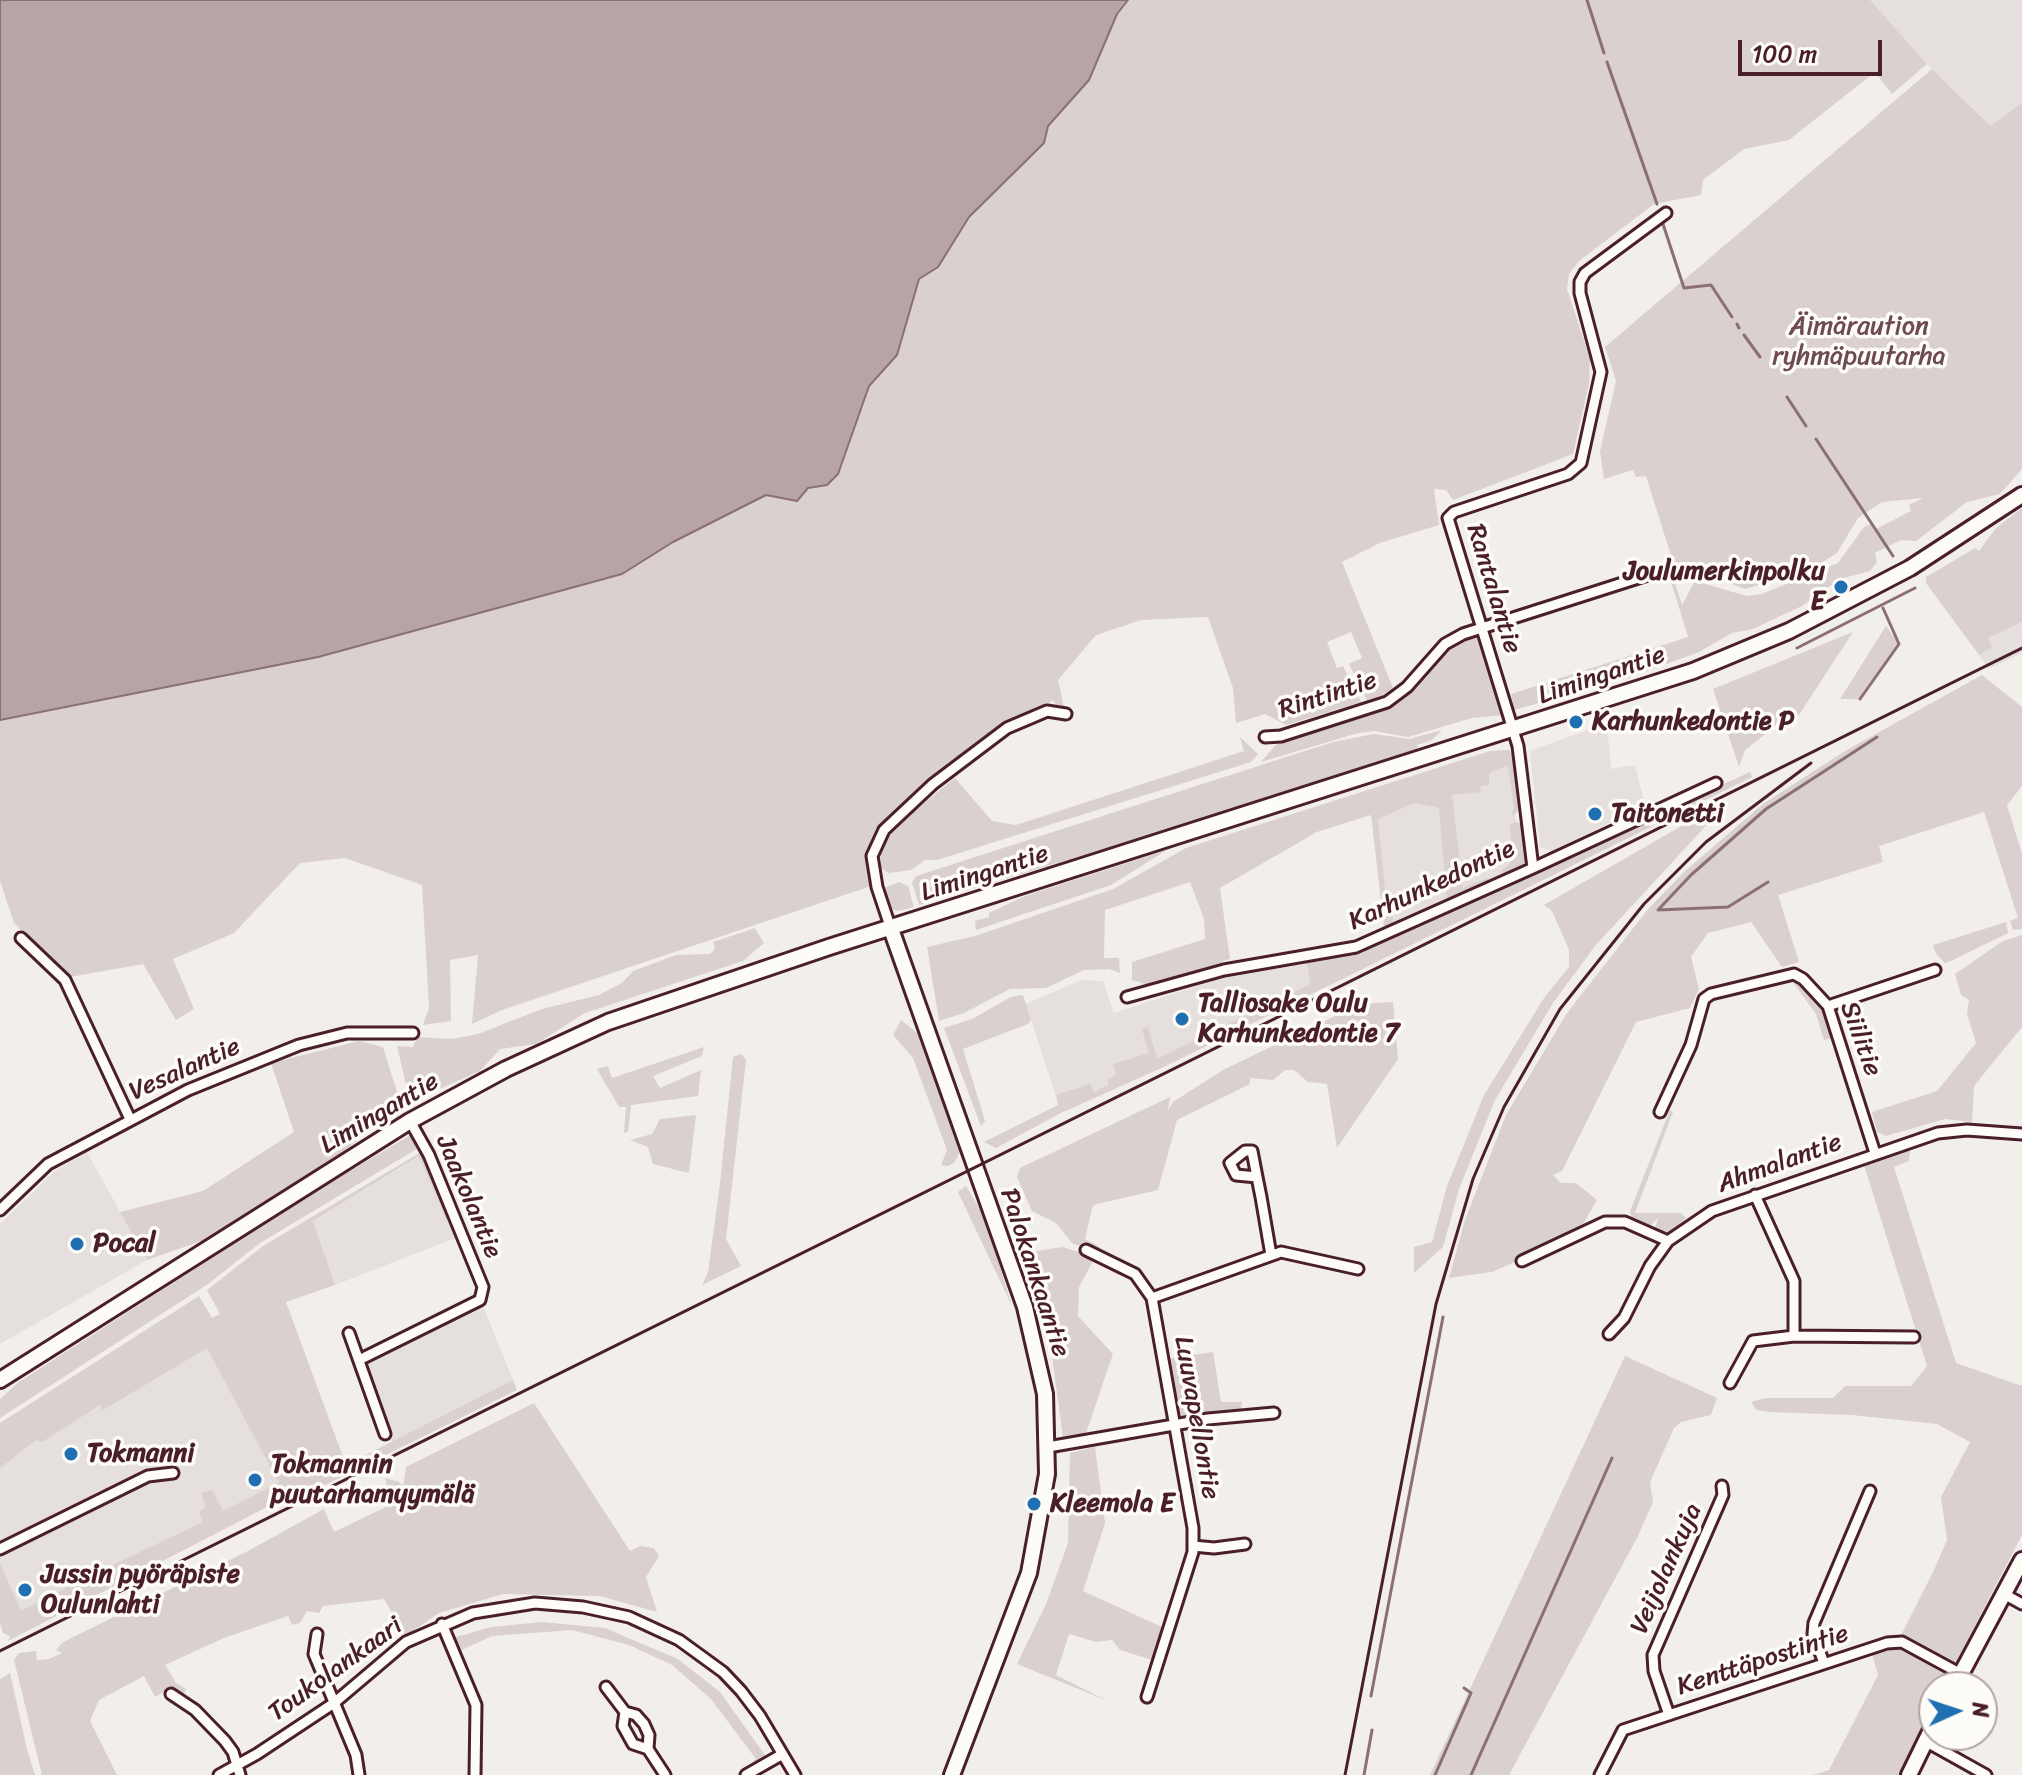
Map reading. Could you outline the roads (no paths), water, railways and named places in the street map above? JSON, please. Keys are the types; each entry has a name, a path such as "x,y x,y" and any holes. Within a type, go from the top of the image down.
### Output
{"main road":[{"name":"Limingantie","path":"0,1380 410,1121 506,1069 608,1022 1693,671 1789,631 1910,568 2022,495"},
{"name":"Palokankaantie","path":"891,929 1025,1307 1041,1367 1048,1447 1043,1513 1029,1573 952,1775"},
{"path":"1962,1671 2022,1560"},
{"path":"1909,1775 1920,1751"}],"street":[{"name":"Rantalantie","path":"1514,731 1448,518 1454,512 1568,474 1581,463 1601,372 1580,293 1580,282 1606,256 1666,213"},
{"name":"Rintintie","path":"1265,737 1281,736 1387,702 1407,687 1445,644 1481,628 1657,572"},
{"path":"891,929 873,871 874,847 884,830 933,784 1007,728 1047,711 1066,714"},
{"name":"Karhunkedontie","path":"1127,997 1203,975 1356,947 1533,868 1514,731"},
{"path":"1533,868 1716,783"},
{"path":"21,938 65,980 128,1116"},
{"path":"1828,1006 1935,970"},
{"name":"Siilitie","path":"1660,1112 1691,1045 1699,1009 1708,996 1794,974 1803,979 1828,1006 1875,1153"},
{"name":"Vesalantie","path":"0,1210 48,1164 128,1116 188,1090 299,1045 347,1033 413,1033"},
{"name":"Jaakolantie","path":"359,1360 480,1300 483,1287 429,1155 410,1121"},
{"name":"Ahmalantie","path":"1609,1334 1624,1318 1668,1241 1694,1221 1755,1195 1875,1153 1952,1131 2022,1134"},
{"path":"1257,1177 1271,1255"},
{"path":"1755,1195 1794,1281 1794,1336"},
{"path":"1522,1261 1605,1222 1625,1222 1668,1241"},
{"path":"1086,1250 1135,1274 1152,1298 1271,1255 1293,1253 1358,1269"},
{"name":"Luuvapellontie","path":"1147,1697 1193,1546 1152,1298"},
{"path":"349,1333 385,1434"},
{"path":"1730,1383 1753,1341 1794,1336 1914,1337"},
{"path":"1048,1447 1175,1425 1274,1413"},
{"path":"0,1549 148,1476 173,1473"},
{"name":"Veijolankuja","path":"1669,1715 1654,1671 1653,1655 1711,1525 1723,1495 1722,1486"},
{"path":"1824,1663 1813,1634 1814,1623 1870,1491"},
{"path":"1193,1546 1214,1548 1245,1544"},
{"path":"2004,1594 2022,1604"},
{"name":"Toukolankaari","path":"219,1775 239,1770 334,1703 406,1642 473,1613 535,1603 583,1607 629,1617 679,1640 723,1672 760,1716 795,1775"},
{"path":"442,1624 476,1705 475,1775"},
{"path":"317,1634 314,1654 356,1755 359,1775"},
{"name":"Kenttäpostintie","path":"1600,1775 1621,1732 1824,1663 1902,1642 1944,1671"},
{"path":"606,1687 625,1712 636,1715 644,1724 650,1739 648,1749"},
{"path":"171,1694 195,1710 225,1741 239,1770"},
{"path":"625,1712 623,1726 633,1744 648,1749 665,1775"},
{"path":"1943,1751 1986,1775"},
{"path":"746,1775 781,1755"}],"waterway":[{"path":"1587,0 1604,53"},
{"path":"1607,62 1657,204"},
{"path":"1663,224 1684,288 1711,285 1732,317"},
{"path":"1737,324 1739,328"},
{"path":"1744,335 1760,357"},
{"path":"1787,397 1806,426"},
{"path":"1816,439 1893,556"},
{"path":"1797,648 1915,588"},
{"path":"1860,699 1899,644 1883,608"},
{"path":"1768,882 1728,907 1658,910 1691,875 1766,809 1877,737"},
{"path":"1371,1696 1443,1317"},
{"path":"1471,1775 1612,1458"},
{"path":"1435,1775 1471,1693 1464,1688"},
{"path":"1364,1775 1372,1730"}],"railway":[{"path":"0,1651 2022,648"},
{"path":"1345,1775 1436,1304 1473,1179 1504,1107 1560,1009 1644,904 1706,842 1811,763"}],"place":[{"name":"Joulumerkinpolku E","path":"1841,587"},
{"name":"Karhunkedontie P","path":"1576,722"},
{"name":"Taitonetti","path":"1595,814"},
{"name":"Talliosake Oulu Karhunkedontie 7","path":"1182,1019"},
{"name":"Pocal","path":"77,1244"},
{"name":"Tokmanni","path":"71,1454"},
{"name":"Tokmannin puutarhamyymälä","path":"255,1480"},
{"name":"Kleemola E","path":"1034,1504"},
{"name":"Jussin pyöräpiste Oulunlahti","path":"25,1590"}],"park label":[{"name":"Äimäraution ryhmäpuutarha","path":"1859,342"}]}
